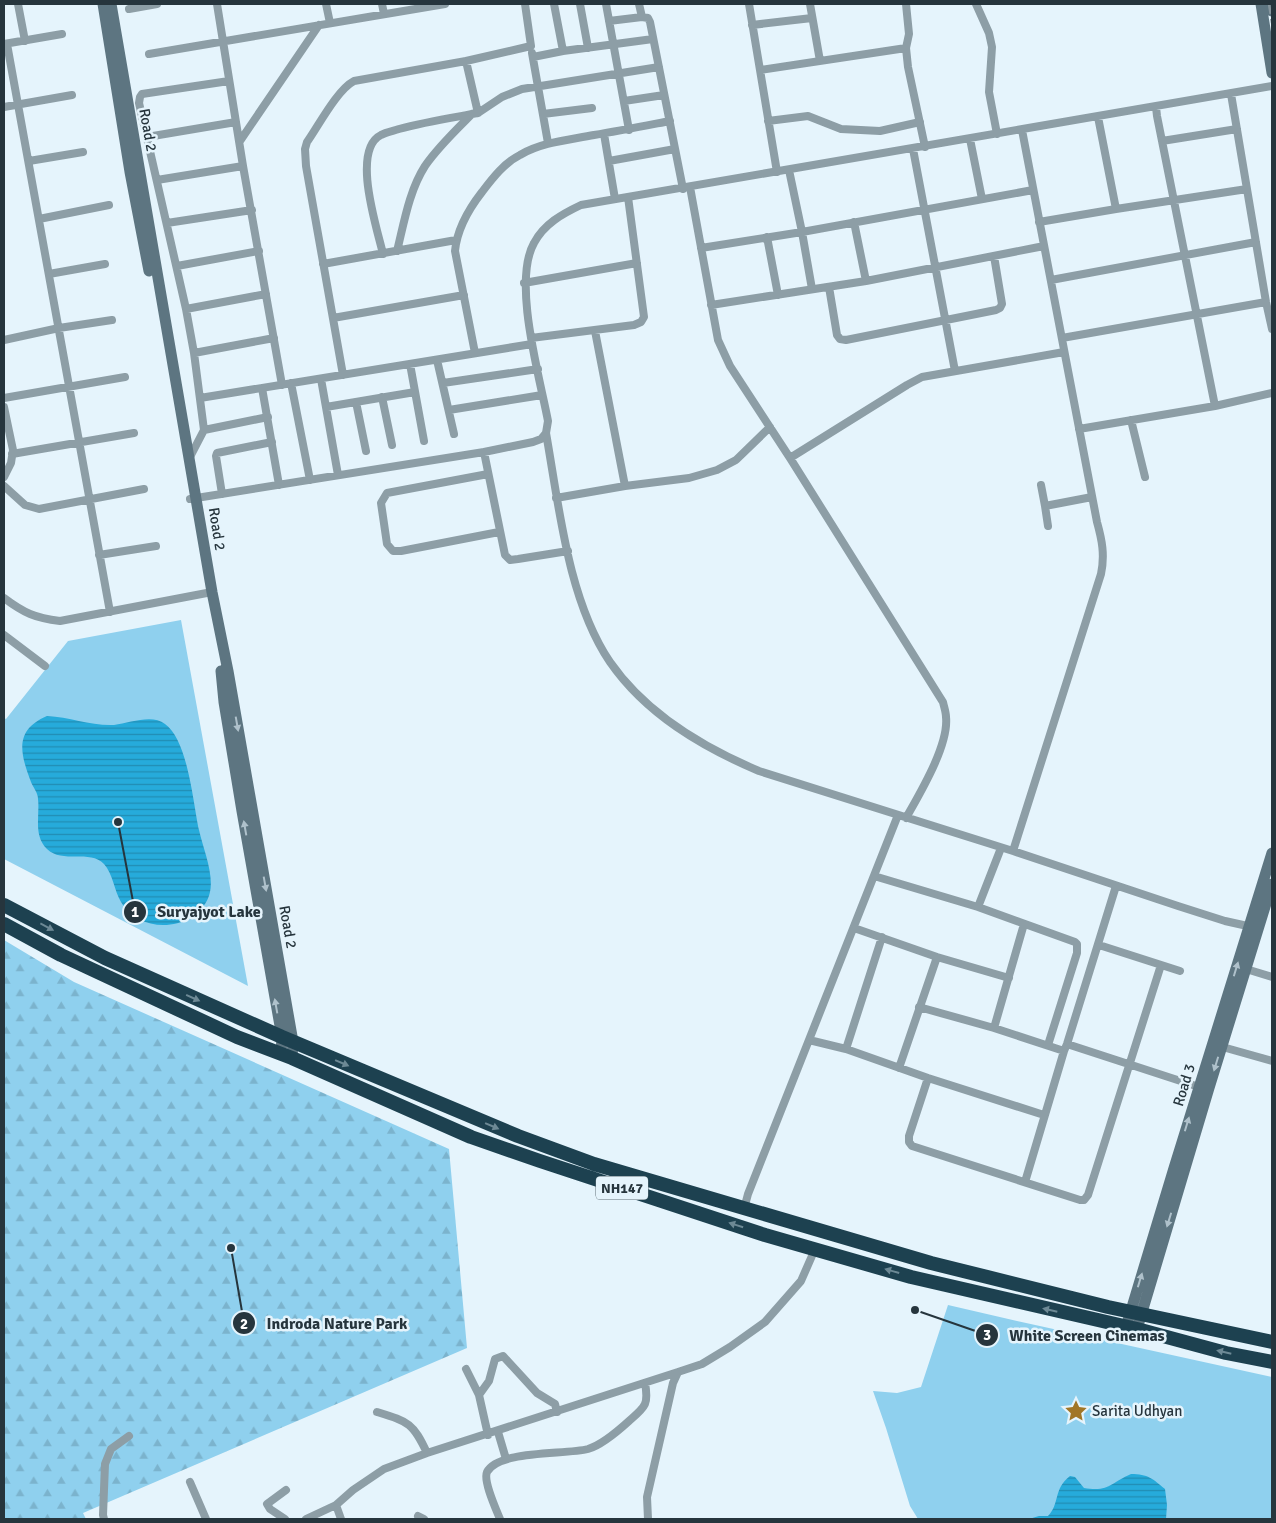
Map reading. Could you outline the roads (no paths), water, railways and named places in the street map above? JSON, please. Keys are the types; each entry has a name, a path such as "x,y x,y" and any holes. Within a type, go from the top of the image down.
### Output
{"highway":[{"name":"NH147","path":"4,905 105,958 288,1040 535,1142 594,1164 931,1264 1135,1313 1272,1342"},
{"name":"NH147","path":"4,924 61,954 237,1037 286,1056 480,1140 549,1164 821,1251 911,1277 1131,1328 1226,1353 1272,1362"},
{"path":"821,1251 834,1235"}],"street":[{"path":"18,4 25,41"},
{"name":"Road 2","path":"103,4 130,172 193,499 237,784 288,1040 286,1056"},
{"name":"Road 2","path":"111,4 190,457 193,499"},
{"path":"129,9 157,4"},
{"path":"217,4 243,166 282,385"},
{"path":"326,4 330,23"},
{"path":"382,4 384,14"},
{"path":"149,54 445,4"},
{"path":"525,4 548,143"},
{"path":"554,4 563,52"},
{"path":"580,4 588,48"},
{"path":"606,4 628,130"},
{"path":"639,4 642,17"},
{"path":"749,4 777,172"},
{"path":"810,4 820,61"},
{"path":"906,4 909,34 906,48 908,67 925,147"},
{"path":"976,4 989,33 992,47 988,92 997,134"},
{"path":"1268,8 1272,73"},
{"path":"610,21 648,18 675,149 687,188 718,340 730,366 943,702 946,717 943,739 929,776 906,818"},
{"path":"752,25 812,18"},
{"path":"240,141 319,25"},
{"path":"62,34 6,44 19,104 110,612"},
{"path":"533,57 653,39"},
{"path":"343,375 306,166 305,149 308,142 340,92 348,84 361,78 466,61 531,46"},
{"path":"760,70 906,48"},
{"path":"466,61 475,113"},
{"path":"397,252 411,196 424,168 442,144 475,113 502,97 522,89 659,67"},
{"path":"190,457 204,430 194,353 177,266 139,102 142,94 229,81"},
{"path":"1254,927 1225,921 759,770 728,758 692,738 648,705 624,680 595,636 577,586 556,498 546,433 548,421 532,341 524,283 527,260 533,244 553,220 581,206 1272,86"},
{"path":"1231,94 1272,329"},
{"path":"4,107 72,95"},
{"path":"624,101 664,95"},
{"path":"1156,107 1214,406"},
{"path":"543,114 592,108"},
{"path":"383,254 373,214 367,175 368,150 380,135 413,125 475,113"},
{"path":"768,121 808,116 841,129 880,131 920,122"},
{"path":"1098,117 1116,209"},
{"path":"147,137 236,122"},
{"path":"475,353 456,251 456,240 471,208 497,174 521,154 548,143 670,122"},
{"path":"1162,141 1237,129"},
{"path":"1013,851 1104,560 1022,130"},
{"path":"604,134 615,199"},
{"path":"970,139 982,199"},
{"path":"609,161 675,149"},
{"path":"914,149 955,371"},
{"path":"29,161 83,152"},
{"path":"157,180 243,166"},
{"path":"789,170 812,289"},
{"path":"1040,222 1247,188"},
{"path":"700,248 802,232 1034,190"},
{"path":"200,398 437,360 532,341 638,324 643,319 628,197"},
{"path":"39,218 110,205"},
{"path":"167,222 252,210"},
{"path":"854,222 866,281"},
{"path":"767,237 778,295"},
{"path":"323,264 456,240"},
{"path":"1050,280 1256,242"},
{"path":"711,305 866,281 1044,246"},
{"path":"177,266 259,251"},
{"path":"829,287 837,335 840,339 846,340 1000,308 1002,304 994,256"},
{"path":"524,283 637,263"},
{"path":"49,274 105,264"},
{"path":"186,309 266,294"},
{"path":"333,318 464,295"},
{"path":"1062,338 1266,302"},
{"path":"4,340 59,328 112,320"},
{"path":"596,331 625,486"},
{"path":"194,353 274,338"},
{"path":"790,458 922,377 1064,352"},
{"path":"437,360 454,434"},
{"path":"410,364 424,441"},
{"path":"443,383 538,369"},
{"path":"4,398 125,377"},
{"path":"321,378 338,475"},
{"path":"291,383 310,480"},
{"path":"262,388 279,484"},
{"path":"326,407 415,392"},
{"path":"1079,429 1214,406 1272,393"},
{"path":"449,410 542,395"},
{"path":"382,398 392,445"},
{"path":"356,402 366,451"},
{"path":"4,406 12,454 11,463 4,477"},
{"path":"204,430 268,417"},
{"path":"1131,420 1145,477"},
{"path":"556,498 625,486 689,478 717,470 736,460 770,427"},
{"path":"12,454 134,433"},
{"path":"193,499 484,452 533,442 541,439 546,433"},
{"path":"222,494 217,453 272,442"},
{"path":"484,452 505,555 510,560 568,551"},
{"path":"488,474 387,493 381,503 387,544 393,551 401,551 499,532"},
{"path":"1041,485 1048,526"},
{"path":"4,486 25,504 39,509 144,489"},
{"path":"1045,506 1092,497"},
{"path":"100,555 156,546"},
{"path":"4,598 19,609 40,618 60,621 208,593"},
{"path":"4,635 46,666"},
{"path":"744,1209 748,1194 898,815"},
{"path":"978,907 1001,848"},
{"name":"Road 3","path":"1135,1313 1254,927 1269,873 1272,853"},
{"path":"874,876 978,907 1077,944 1077,953 1048,1045"},
{"name":"Road 3","path":"1131,1328 1199,1087 1246,969 1254,927 1272,884"},
{"path":"1025,1182 1044,1115 1116,886"},
{"path":"994,1028 1024,924"},
{"path":"854,928 937,957 1009,978"},
{"path":"846,1049 882,937"},
{"path":"1099,945 1180,971"},
{"path":"899,1068 937,957"},
{"path":"928,1078 909,1136 909,1142 912,1146 1080,1200 1086,1198 1161,965"},
{"path":"1246,969 1272,978"},
{"path":"920,1007 1048,1045 1130,1064 1199,1087"},
{"path":"809,1040 846,1049 928,1078 1044,1115"},
{"path":"1217,1045 1272,1062"},
{"path":"306,1519 336,1505 353,1490 384,1469 702,1364 730,1347 764,1322 801,1281 821,1251"},
{"path":"479,1395 490,1381 495,1359 503,1356 537,1393 555,1404 557,1412"},
{"path":"466,1369 479,1395 488,1435"},
{"path":"648,1519 647,1497 672,1383 678,1372"},
{"path":"500,1519 486,1482 486,1474 491,1467 506,1459 591,1448 625,1426 642,1410 647,1403 645,1383"},
{"path":"377,1412 403,1420 411,1425 419,1435 428,1454"},
{"path":"498,1432 506,1459"},
{"path":"104,1519 102,1515 105,1464 111,1449 129,1436"},
{"path":"190,1482 206,1519"},
{"path":"285,1519 270,1509 267,1504 286,1490"},
{"path":"336,1505 341,1519"}],"railway":[{"path":"1269,4 1272,23"}],"place":[{"name":"Suryajyot Lake","path":"118,822"},
{"name":"Indroda Nature Park","path":"231,1248"},
{"name":"White Screen Cinemas","path":"915,1310"},
{"name":"Sarita Udhyan","path":"1076,1411"}]}
